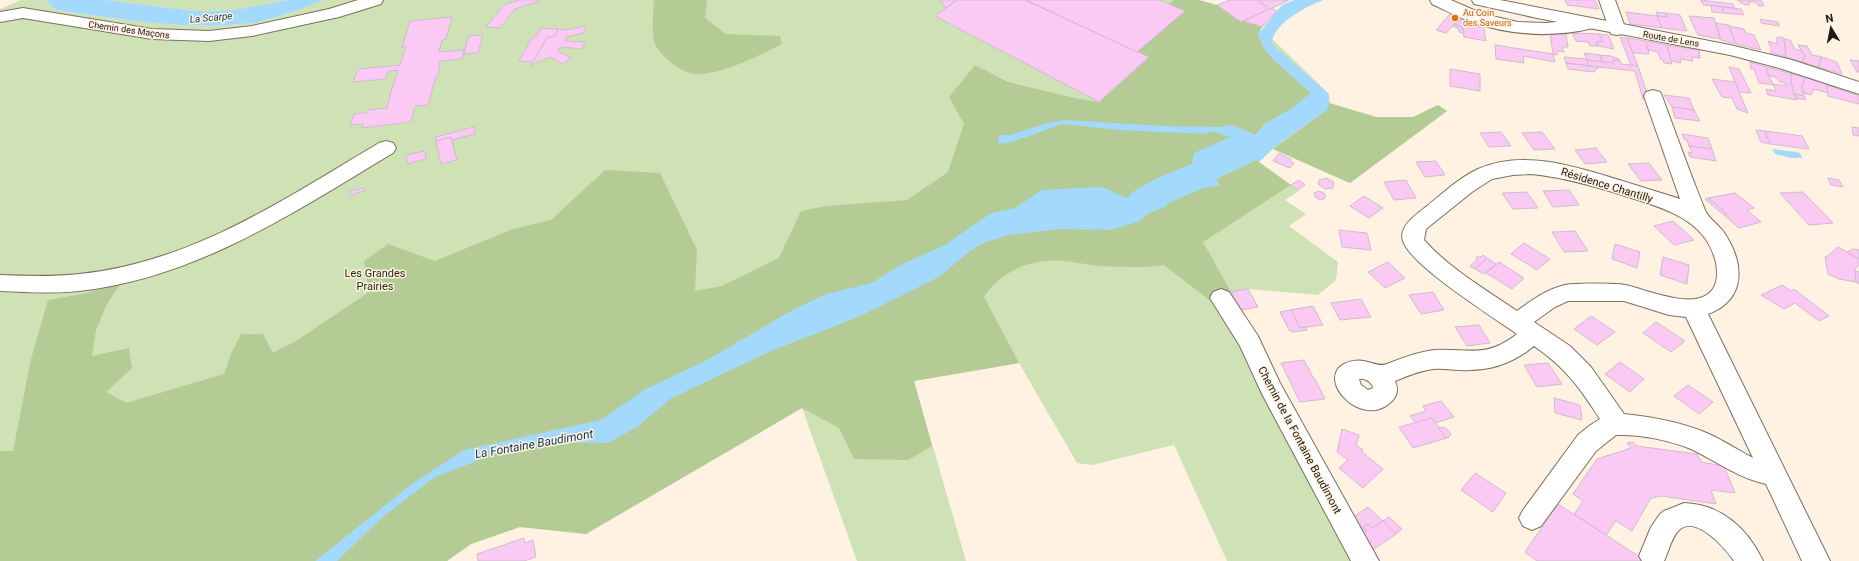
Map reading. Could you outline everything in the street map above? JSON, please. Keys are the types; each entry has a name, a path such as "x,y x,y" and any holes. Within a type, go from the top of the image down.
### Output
{"street":[{"name":"Chemin des Maçons","path":"0,16 23,13 152,34 209,36 252,31 333,13 375,0"},
{"path":"1438,0 1478,18 1507,24 1539,28 1567,28 1587,24"},
{"name":"Route de Lens","path":"1481,0 1617,30 1712,46 1809,72 1859,88"},
{"path":"1607,0 1617,30"},
{"path":"1652,96 1697,217"},
{"path":"0,283 56,284 90,281 144,270 200,251 240,233 290,206 386,148"},
{"name":"Résidence Chantilly","path":"1380,377 1420,362 1434,360 1481,361 1494,358 1516,348 1526,328 1547,301 1566,293 1624,293 1669,306 1694,309 1712,303 1719,297 1727,281 1727,263 1714,233 1697,217 1677,206 1577,174 1552,169 1529,167 1510,169 1492,172 1481,177 1417,225 1413,236 1420,250 1437,267 1526,328 1562,353 1584,374 1617,424"},
{"name":"Chemin de la Fontaine Baudimont","path":"1221,298 1250,342 1270,387 1365,561"},
{"path":"1694,309 1816,561"},
{"path":"1532,518 1587,443 1597,433 1608,426 1617,424 1659,430 1686,436 1700,442 1750,470 1775,475"},
{"path":"1653,556 1661,534 1666,526 1673,520 1691,515 1709,520 1722,528 1741,546 1749,561"}],"green space":[{"name":"Les Grandes Prairies","path":"21,0 46,0 56,10 154,23 202,26 251,23 270,19 324,0 1179,0 1265,32 1329,94 1330,103 1376,117 1413,117 1438,105 1447,111 1350,183 1273,149 1259,162 1299,191 1285,200 1306,214 1289,226 1338,262 1336,280 1318,295 1248,289 1231,292 1221,298 1263,397 1359,561 1227,561 1174,445 1092,465 1077,463 1019,363 914,381 966,561 857,561 802,408 586,534 520,527 471,544 447,561 0,561 0,9"},
{"path":"106,0 290,0 234,10 195,11"},
{"path":"654,0 707,0 705,18 726,34 780,36 782,44 740,64 728,68 695,74 684,71 663,55 654,42"},
{"path":"1174,0 1199,0 1217,5 1244,21 1262,27 1258,34 1265,50 1311,93 1291,109 1267,122 1255,135 1170,173 1170,202 1200,189 1219,185 1216,179 1256,160 1291,185 1203,242 1231,292 1212,302 1164,265 1116,267 1068,261 1052,261 1029,264 1008,273 991,288 984,297 1019,363 914,381 932,446 908,460 854,459 839,428 802,408 586,534 520,527 471,544 447,561 0,561 0,451 13,451 31,359 48,300 87,293 123,280 107,304 96,330 92,356 129,348 132,368 106,392 126,403 224,374 231,354 241,334 263,334 273,353 296,341 369,292 364,261 388,244 435,261 513,229 551,220 605,170 660,173 697,250 695,291 722,286 779,258 801,211 827,206 907,200 948,172 964,124 949,97 975,65 1008,82 1074,98 1099,102 1148,58 1137,52 1185,11 1169,4"},
{"path":"1329,103 1376,117 1413,117 1438,105 1447,111 1350,183 1273,149 1327,110"}],"water":[{"name":"La Scarpe","path":"46,0 106,0 195,11 212,11 234,10 289,0 324,0 270,19 251,23 202,26 154,23 56,10"},
{"name":"La Fontaine Baudimont","path":"1294,0 1323,0 1301,11 1286,21 1275,34 1272,41 1273,45 1329,94 1327,110 1273,148 1259,162 1256,160 1216,179 1219,185 1200,189 1170,202 1163,208 1148,213 1140,221 1111,230 1060,229 1009,235 986,242 970,251 939,277 856,318 773,350 670,399 637,427 608,443 558,442 510,448 435,477 384,516 337,561 315,561 412,484 464,450 601,420 644,390 705,361 791,311 826,294 872,283 900,265 945,245 991,213 1015,208 1042,190 1102,187 1127,198 1140,187 1192,164 1194,153 1231,137 1210,131 1206,134 1119,130 1063,124 1012,142 998,144 999,135 1010,135 1044,124 1063,120 1164,126 1220,127 1232,125 1256,135 1267,122 1291,109 1311,93 1265,50 1258,34 1282,5"},
{"path":"1772,149 1797,152 1800,153 1802,158 1791,158 1775,154"}],"building":[{"path":"519,0 540,1 515,9 500,28 486,27 504,5"},
{"path":"940,0 957,0 946,8"},
{"path":"957,0 1025,0 1149,57 1099,102 935,16"},
{"path":"1026,0 1160,0 1185,11 1137,52"},
{"path":"1230,0 1257,0 1270,9 1241,22 1217,5"},
{"path":"1257,0 1289,0 1270,9"},
{"path":"1565,0 1595,0 1599,9 1567,5"},
{"path":"1701,0 1733,4 1735,8 1703,5"},
{"path":"1737,0 1761,0 1764,6 1759,6 1755,2 1748,2 1750,4 1748,5 1743,4"},
{"path":"1711,5 1722,7 1724,13 1712,12"},
{"path":"1722,7 1741,9 1744,15 1724,13"},
{"path":"1271,8 1277,11 1262,27 1244,21"},
{"path":"1626,12 1657,16 1662,28 1630,24"},
{"path":"1656,12 1666,13 1667,17 1657,16"},
{"path":"1666,13 1680,15 1687,31 1662,28 1657,16 1667,17"},
{"path":"1450,14 1462,19 1454,24 1446,33 1436,30"},
{"path":"1689,16 1714,18 1720,39 1698,35"},
{"path":"452,17 446,39 442,40 439,52 464,50 462,59 440,61 438,76 436,76 428,105 415,106 411,122 362,128 363,124 350,125 354,114 367,113 368,110 387,108 398,70 388,71 385,79 353,82 358,69 400,65 406,46 402,47 410,21"},
{"path":"1462,19 1484,29 1486,41 1464,37 1463,28 1455,24"},
{"path":"1760,19 1778,22 1779,26 1761,23"},
{"path":"1716,23 1729,25 1736,44 1721,40"},
{"path":"1454,24 1463,28 1464,33 1459,32 1458,28 1452,26"},
{"path":"584,26 586,32 567,37 565,41 585,42 582,49 561,47 558,51 571,58 563,64 550,57 531,65 547,37 554,37 558,29 566,30"},
{"path":"1729,26 1744,29 1746,33 1754,35 1761,50 1736,44"},
{"path":"541,28 558,29 554,37 547,37 533,62 519,61 531,39 536,36"},
{"path":"1550,33 1566,34 1568,47 1562,47 1564,52 1557,51 1557,55 1553,54"},
{"path":"1572,33 1599,34 1603,42 1596,42 1598,46 1590,46 1588,42 1576,41"},
{"path":"1599,34 1608,35 1614,49 1598,46 1596,42 1603,42"},
{"path":"483,35 478,53 464,54 468,36"},
{"path":"1620,37 1627,38 1638,66 1631,65"},
{"path":"1777,37 1784,38 1786,57 1771,53 1771,48 1768,41 1777,44"},
{"path":"1627,38 1646,41 1649,54 1633,53"},
{"path":"1784,39 1790,40 1795,49 1802,51 1805,56 1802,62 1786,57"},
{"path":"1646,41 1667,45 1672,64 1664,63 1663,60 1660,59 1658,52 1648,50"},
{"path":"1495,45 1553,54 1555,62 1523,56 1524,63 1496,59"},
{"path":"1667,45 1699,50 1700,58 1692,57 1693,61 1680,59 1681,63 1671,61"},
{"path":"1798,45 1807,46 1812,55 1822,57 1818,67 1802,62 1805,56"},
{"path":"1584,53 1600,55 1602,62 1587,60"},
{"path":"1600,55 1611,56 1619,59 1620,61 1613,60 1614,63 1602,62"},
{"path":"1564,57 1587,59 1589,66 1566,63"},
{"path":"1822,57 1837,62 1842,74 1818,67"},
{"path":"1587,60 1614,63 1613,60 1620,61 1621,64 1638,66 1649,99 1643,99 1635,71 1589,66"},
{"path":"1850,60 1859,61 1859,72 1857,72"},
{"path":"1750,62 1767,67 1767,73 1774,85 1759,83 1754,69 1751,69"},
{"path":"1566,63 1599,67 1594,72 1568,69"},
{"path":"1729,67 1739,69 1751,93 1739,92"},
{"path":"1767,67 1792,74 1791,82 1797,100 1768,95 1766,89 1776,91 1773,84 1787,86 1787,84 1778,81 1778,78 1770,76 1767,73"},
{"path":"1450,69 1480,74 1480,91 1450,86"},
{"path":"1792,74 1805,77 1802,86 1804,96 1794,94 1791,82"},
{"path":"1805,77 1827,84 1828,93 1814,89 1811,95 1804,93 1802,86"},
{"path":"1712,79 1735,82 1748,113 1737,109 1732,98 1722,97"},
{"path":"1827,85 1859,96 1859,104 1828,96"},
{"path":"1794,94 1804,96 1806,100 1796,98"},
{"path":"1664,95 1689,98 1694,110 1672,107"},
{"path":"1672,107 1694,110 1700,121 1675,118"},
{"path":"474,127 475,134 452,140 451,137 436,141 435,137"},
{"path":"1852,127 1859,128 1859,136 1853,135"},
{"path":"1756,130 1765,131 1770,144 1761,142"},
{"path":"1765,131 1802,136 1809,149 1770,144"},
{"path":"1501,132 1511,146 1489,147 1480,133"},
{"path":"1542,132 1555,149 1534,150 1522,133"},
{"path":"1682,134 1708,138 1712,149 1689,146 1687,140 1684,139"},
{"path":"451,137 457,160 441,164 436,141"},
{"path":"1689,146 1712,149 1716,161 1690,157 1688,152 1692,153"},
{"path":"1596,148 1607,162 1585,164 1575,150"},
{"path":"425,151 426,159 407,164 406,155"},
{"path":"1279,153 1291,159 1290,161 1294,163 1290,168 1273,161"},
{"path":"1436,161 1445,175 1425,177 1416,162"},
{"path":"1649,163 1662,180 1641,181 1628,164"},
{"path":"1326,178 1334,182 1333,188 1325,189 1318,184 1319,180"},
{"path":"1828,178 1839,180 1843,187 1831,185"},
{"path":"1299,180 1305,185 1298,190 1291,185"},
{"path":"1406,180 1416,198 1394,200 1384,182"},
{"path":"364,188 365,191 350,195 349,191"},
{"path":"1569,190 1579,205 1553,207 1543,191"},
{"path":"1319,191 1325,194 1325,198 1321,200 1315,197 1314,193"},
{"path":"1527,192 1538,208 1513,209 1502,193"},
{"path":"1803,192 1833,223 1809,225 1780,193"},
{"path":"1735,193 1754,208 1747,210 1761,222 1739,228 1724,215 1727,214 1708,198"},
{"path":"1364,196 1383,208 1369,218 1350,206"},
{"path":"1708,198 1727,214 1724,215 1705,199"},
{"path":"1673,221 1694,240 1674,245 1654,226"},
{"path":"1339,230 1367,233 1371,250 1342,247"},
{"path":"1575,231 1588,251 1564,252 1552,232"},
{"path":"1524,243 1550,259 1537,270 1511,254"},
{"path":"1615,244 1640,252 1637,268 1612,259"},
{"path":"1838,247 1859,259 1859,265 1855,269 1856,282 1839,279 1828,274 1825,257"},
{"path":"1853,249 1859,250 1859,259 1847,252"},
{"path":"1483,255 1487,258 1475,269 1470,266 1477,260 1476,257 1481,257"},
{"path":"1663,257 1689,265 1687,284 1660,275"},
{"path":"1487,258 1496,264 1484,274 1475,269"},
{"path":"1388,262 1405,278 1385,288 1368,272"},
{"path":"1499,262 1524,278 1512,289 1486,273"},
{"path":"1855,271 1859,272 1859,284 1856,282"},
{"path":"1782,285 1791,291 1794,289 1829,316 1819,321 1795,303 1784,309 1761,295"},
{"path":"1248,289 1258,307 1241,310 1231,292"},
{"path":"1433,292 1444,310 1421,314 1409,295"},
{"path":"1361,299 1371,317 1340,320 1331,303"},
{"path":"1313,306 1323,325 1300,328 1290,310"},
{"path":"1291,310 1300,328 1306,327 1307,330 1293,332 1289,330 1280,312"},
{"path":"1591,316 1615,332 1597,345 1574,329"},
{"path":"1656,322 1685,341 1671,352 1643,333"},
{"path":"1479,325 1490,343 1467,346 1455,327"},
{"path":"1304,360 1325,399 1300,402 1281,363"},
{"path":"1620,362 1644,379 1630,392 1605,374"},
{"path":"1548,363 1562,384 1537,387 1524,365"},
{"path":"1688,385 1713,402 1699,414 1674,396"},
{"path":"1554,398 1580,405 1582,420 1555,413"},
{"path":"1441,401 1454,417 1435,423 1432,418 1416,423 1410,416 1426,411 1423,406"},
{"path":"1432,418 1447,438 1413,448 1399,427"},
{"path":"1438,427 1446,428 1451,434 1449,437 1446,438"},
{"path":"1342,429 1359,435 1356,445 1363,450 1362,452 1383,469 1363,488 1339,468 1348,460 1337,452"},
{"path":"1633,442 1637,446 1697,454 1701,462 1724,466 1735,493 1711,490 1716,504 1661,496 1651,498 1632,531 1616,521 1606,535 1574,514 1583,501 1573,494 1597,459 1631,448 1627,443"},
{"path":"1475,473 1506,493 1493,512 1461,490"},
{"path":"1558,504 1646,561 1537,561 1525,552"},
{"path":"1368,507 1383,521 1372,528 1368,524 1363,527 1367,531 1366,532 1352,518"},
{"path":"1389,517 1402,529 1396,534 1383,521"},
{"path":"1383,521 1396,534 1370,552 1357,539 1367,531 1363,527 1368,524 1372,528"},
{"path":"524,538 525,543 533,540 536,557 524,561 478,561 477,554"}],"place":[{"name":"Au Coin des Saveurs","path":"1455,18"}]}
